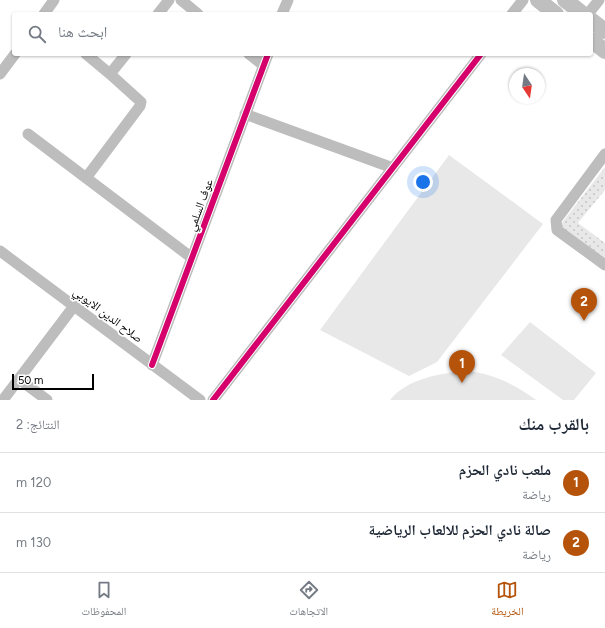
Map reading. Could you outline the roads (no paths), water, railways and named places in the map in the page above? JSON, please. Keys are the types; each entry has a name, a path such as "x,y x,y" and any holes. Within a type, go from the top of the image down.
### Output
{"street":[{"path":"45,12 54,0"},
{"path":"160,12 169,0"},
{"path":"181,0 196,12"},
{"path":"283,12 288,0"},
{"path":"514,12 523,0"},
{"path":"538,0 553,12"},
{"path":"565,0 580,12"},
{"path":"590,12 599,0"},
{"path":"593,22 605,31"},
{"path":"593,42 605,51"},
{"path":"0,74 14,56"},
{"path":"86,178 140,106 141,102 88,56"},
{"path":"110,74 124,56"},
{"path":"251,56 263,66"},
{"name":"عوف السلمي","path":"152,365 267,56"},
{"path":"213,400 479,56"},
{"path":"245,114 393,168"},
{"path":"28,134 192,258"},
{"path":"605,154 556,220 555,225 557,230 605,265"},
{"name":"صلاح الدين الايوبي","path":"1,254 74,306 200,400"},
{"path":"3,400 74,306"},
{"path":"19,379 47,400"}],"place":[{"name":"صالة نادي الحزم للالعاب الرياضية","path":"584,321"},
{"name":"ملعب نادي الحزم","path":"462,383"}]}
